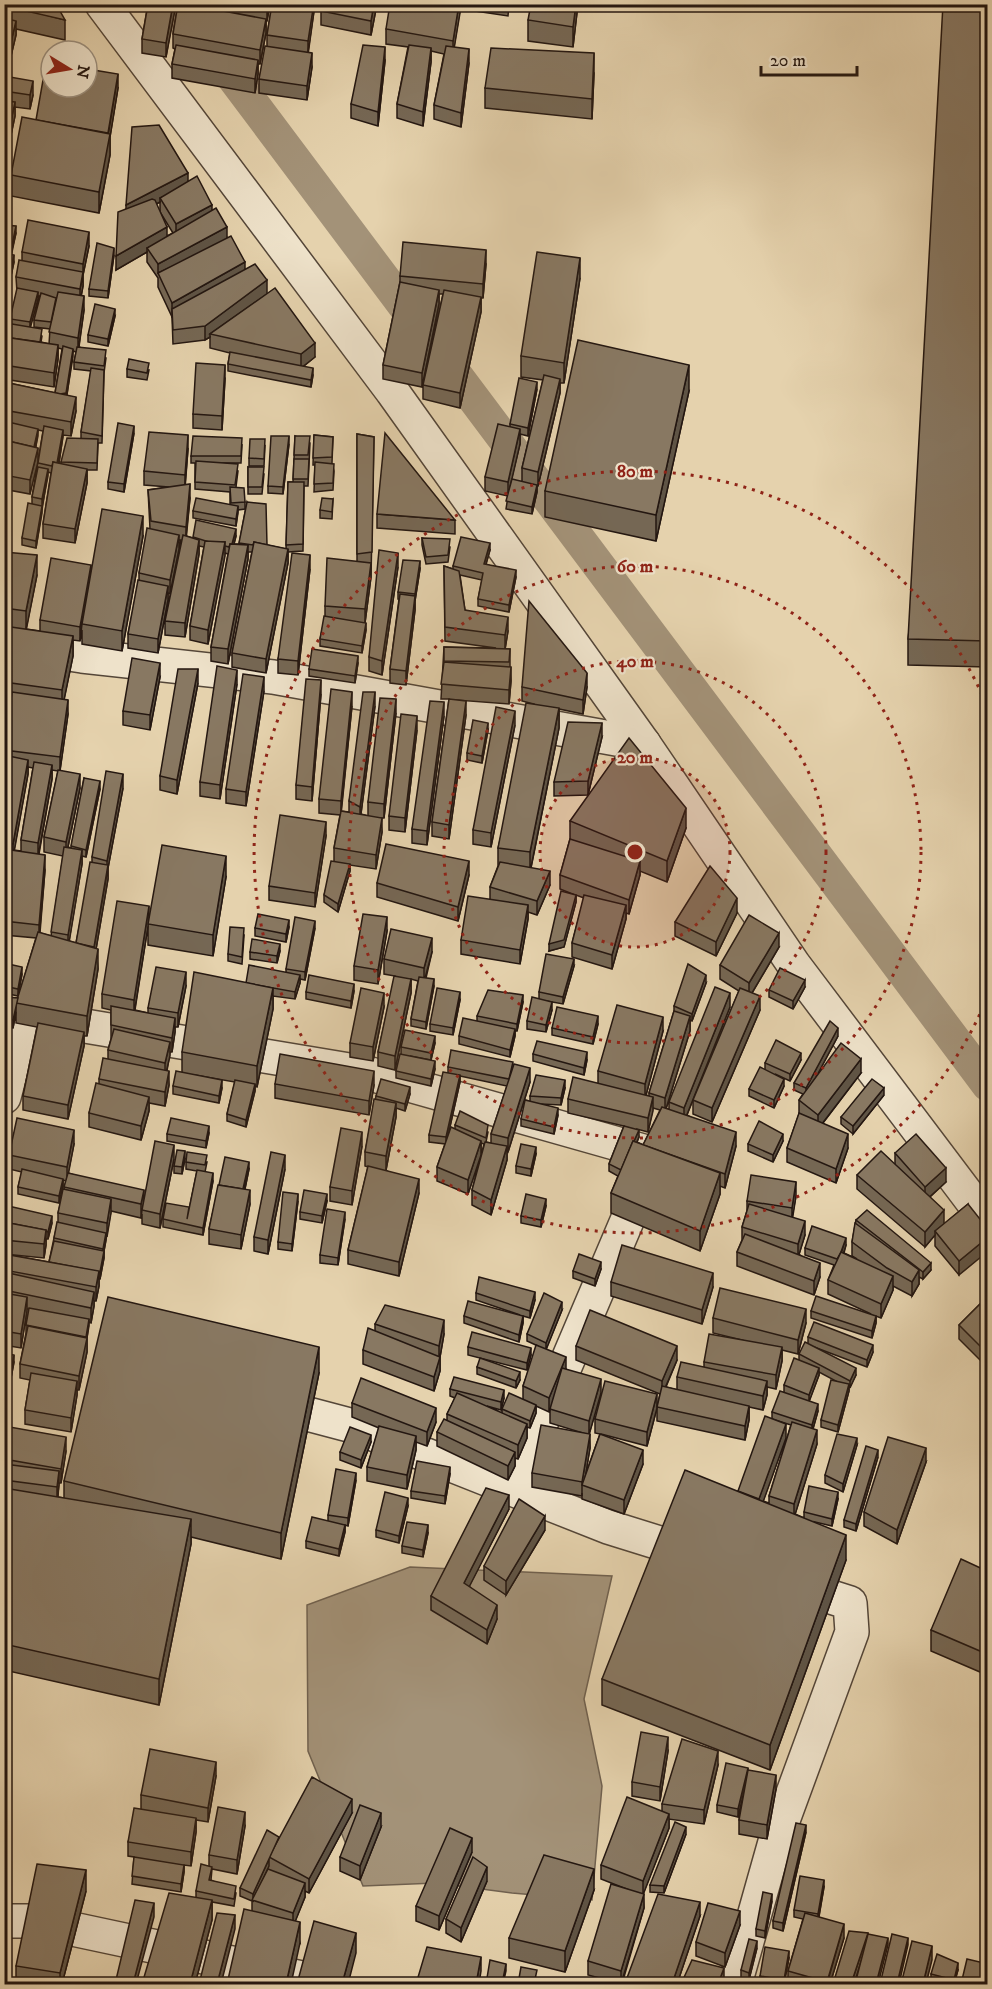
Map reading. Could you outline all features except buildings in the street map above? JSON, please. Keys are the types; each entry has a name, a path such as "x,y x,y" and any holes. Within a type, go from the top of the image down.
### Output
{"street":[{"path":"102,4 392,391 644,744 794,965 987,1222"},
{"path":"4,644 82,656 273,677 644,744"},
{"path":"4,1096 25,1016 367,1073 650,1154 635,1202 513,1489"},
{"path":"240,1396 353,1426 608,1527 729,1565"},
{"path":"735,1984 775,1842 852,1632 850,1603 762,1575"},
{"path":"4,1921 35,1921 330,1984"}],"shaded area":[{"path":"410,1567 612,1576 584,1699 602,1786 592,1900 436,1883 363,1886 308,1751 307,1605"}],"waterway":[{"path":"170,4 232,76 988,1085"}]}
